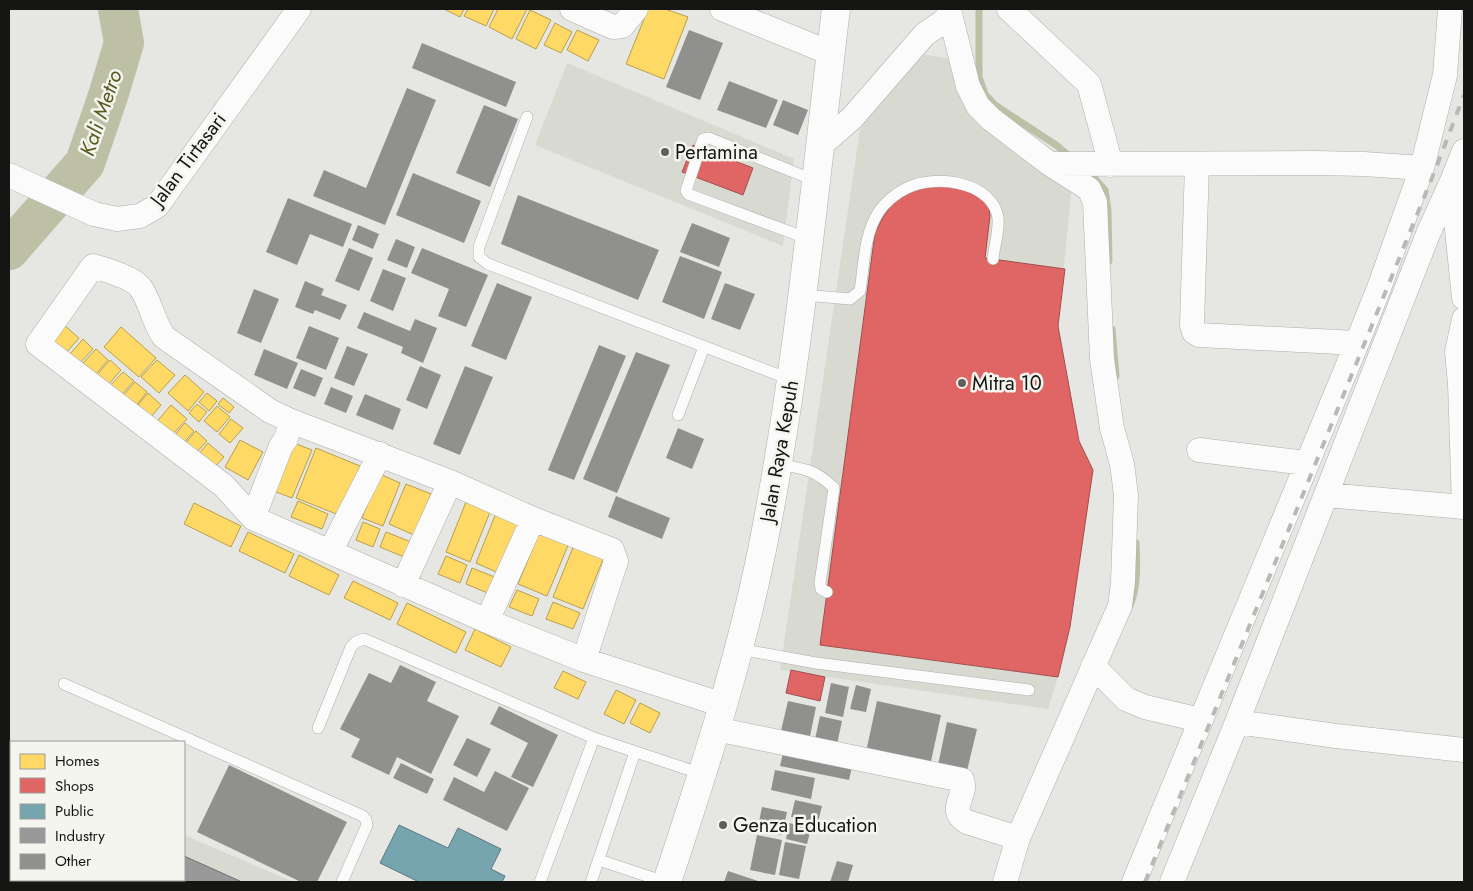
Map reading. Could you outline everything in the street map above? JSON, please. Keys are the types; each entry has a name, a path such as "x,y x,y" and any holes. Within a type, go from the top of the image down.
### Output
{"main road":[{"name":"Jalan Raya Kepuh","path":"666,882 702,774 739,649 761,552 792,380 836,9"}],"street":[{"name":"Jalan Tirtasari","path":"11,176 94,214 117,219 140,216 157,206 298,9"},
{"path":"572,9 613,27 622,26 636,9"},
{"path":"722,9 830,53"},
{"path":"1009,9 1089,84 1105,165"},
{"path":"1134,882 1379,288 1422,168 1445,75 1450,9"},
{"path":"820,146 852,118 925,34 943,22 953,12"},
{"path":"953,12 968,86 978,106 991,119 1050,164 1089,189 1095,202 1102,359 1112,428 1122,464 1126,495 1123,582 1120,606 1098,671 1018,838 1005,882"},
{"path":"1172,882 1237,722 1428,234 1463,154"},
{"path":"1050,164 1364,164 1422,168"},
{"path":"1197,164 1192,325 1194,332 1199,335 1357,343"},
{"path":"1452,181 1464,298"},
{"path":"584,660 616,561 612,550 533,519 450,482 291,421 270,411 164,337 157,327 139,286 132,280 93,266 38,344 224,486 253,518 487,621 719,717 962,780 963,785 958,810 960,818 1018,838"},
{"path":"1326,494 1464,507 1462,384 1457,352 1464,319"},
{"path":"253,518 281,446 286,439 291,421"},
{"path":"1199,450 1306,463"},
{"path":"330,552 380,454"},
{"path":"403,585 450,482"},
{"path":"487,621 533,519"},
{"path":"1098,671 1126,699 1145,707 1200,720"},
{"path":"1237,722 1336,736 1464,750"}],"lane":[{"path":"527,117 479,247 479,257 488,264 792,380"},
{"path":"809,239 688,194 686,190 703,139 709,138 816,181"},
{"path":"803,295 850,300 860,291 871,225 879,211 887,202 907,188 926,183 945,182 957,184 973,189 989,199 998,217 993,259"},
{"path":"678,415 704,347"},
{"path":"778,464 809,470 820,475 834,488 820,583 821,589 827,592"},
{"path":"318,728 352,647 356,642 364,640 594,738 702,774"},
{"path":"739,649 816,662 1029,690"},
{"path":"64,684 363,816 367,824 342,882"},
{"path":"540,882 594,738"},
{"path":"591,882 635,752"},
{"path":"599,860 666,882"}],"shaded area":[{"name":"Mitra 10","path":"921,54 952,59 966,102 1072,186 1058,326 1077,444 1093,470 1070,627 1048,709 780,670 860,129"},
{"name":"Pertamina","path":"567,63 794,159 783,246 535,145"},
{"path":"9,755 10,881 185,881 185,835 294,882 9,882"}],"building: Homes":[{"path":"444,9 464,9 460,17"},
{"path":"468,9 494,9 486,26 464,16"},
{"path":"498,9 527,9 512,39 489,27"},
{"path":"648,9 665,9 688,17 664,79 626,64"},
{"path":"530,10 551,20 536,49 516,39"},
{"path":"555,23 572,32 561,53 544,45"},
{"path":"577,30 599,40 588,61 567,50"},
{"path":"64,325 79,338 66,353 51,339"},
{"path":"121,327 156,358 139,377 104,347"},
{"path":"83,339 93,349 80,363 70,354"},
{"path":"96,349 108,360 96,374 83,363"},
{"path":"110,360 121,370 108,385 97,375"},
{"path":"157,360 175,375 159,393 141,377"},
{"path":"123,372 134,381 116,401 105,391"},
{"path":"185,375 204,392 188,411 168,393"},
{"path":"135,382 147,392 134,408 122,397"},
{"path":"148,393 161,405 150,418 137,406"},
{"path":"207,393 217,401 209,411 199,402"},
{"path":"223,398 234,407 229,413 218,404"},
{"path":"197,404 207,412 199,422 189,413"},
{"path":"171,405 187,419 169,438 154,425"},
{"path":"217,406 230,417 217,432 204,421"},
{"path":"231,419 243,428 230,443 219,434"},
{"path":"185,423 194,431 181,446 172,438"},
{"path":"196,431 207,441 194,455 183,446"},
{"path":"240,440 263,452 248,480 225,467"},
{"path":"286,440 312,450 292,498 266,488"},
{"path":"208,443 224,457 212,470 197,456"},
{"path":"316,448 360,466 339,515 296,498"},
{"path":"380,474 400,483 383,526 362,518"},
{"path":"406,484 431,494 414,535 389,524"},
{"path":"298,501 328,514 322,529 291,517"},
{"path":"466,502 490,512 470,562 446,552"},
{"path":"194,503 241,526 231,547 184,524"},
{"path":"496,513 524,525 503,575 476,563"},
{"path":"363,522 380,529 373,547 356,540"},
{"path":"540,531 569,543 547,596 518,584"},
{"path":"248,532 294,554 285,573 239,551"},
{"path":"386,532 411,542 404,557 380,547"},
{"path":"574,545 604,557 583,609 553,597"},
{"path":"299,555 339,575 329,595 289,576"},
{"path":"446,556 467,565 460,583 438,574"},
{"path":"472,568 497,578 490,594 466,584"},
{"path":"353,581 398,603 390,620 344,598"},
{"path":"517,590 539,599 532,616 509,607"},
{"path":"553,602 580,613 573,629 546,619"},
{"path":"407,603 466,632 456,653 397,624"},
{"path":"475,629 511,647 501,667 465,650"},
{"path":"563,671 586,682 578,699 554,688"},
{"path":"616,690 636,700 624,724 604,714"},
{"path":"640,703 660,713 650,733 630,723"}],"building: Shops":[{"path":"693,145 753,168 743,195 682,172"},
{"name":"Mitra 10","path":"932,185 953,186 975,192 989,208 990,216 985,258 1065,269 1058,326 1079,441 1093,470 1070,627 1058,677 820,645 875,233 895,200 911,191"},
{"path":"791,670 825,677 820,701 786,693"}],"building: Public":[{"path":"399,825 448,848 458,828 501,849 491,869 505,876 502,882 419,882 380,863"}],"building: Industry":[{"path":"9,770 10,881 9,882"},
{"path":"185,856 242,882 39,882 185,881"}],"building: Other":[{"path":"689,30 723,43 700,100 666,87"},
{"path":"422,43 516,82 506,107 412,68"},
{"path":"729,81 778,100 766,128 717,110"},
{"path":"407,88 436,100 385,225 313,196 324,170 366,188"},
{"path":"783,100 808,110 798,135 773,125"},
{"path":"484,105 518,119 490,187 456,173"},
{"path":"413,173 481,201 464,243 396,215"},
{"path":"518,195 659,250 638,300 501,244"},
{"path":"288,198 352,224 343,247 310,234 297,265 266,252"},
{"path":"692,223 730,238 719,267 680,252"},
{"path":"358,225 379,234 373,249 352,240"},
{"path":"396,239 415,247 407,268 387,260"},
{"path":"349,248 373,258 359,291 335,281"},
{"path":"422,248 488,275 466,327 438,316 449,289 411,273"},
{"path":"680,256 722,272 704,319 662,302"},
{"path":"383,269 406,278 393,311 370,301"},
{"path":"305,281 324,289 321,295 347,305 340,320 315,310 313,314 295,307"},
{"path":"497,283 532,297 506,360 471,346"},
{"path":"725,283 755,294 740,330 711,319"},
{"path":"254,289 279,299 261,343 237,333"},
{"path":"364,312 410,331 415,319 437,328 423,363 401,353 403,347 357,328"},
{"path":"309,326 339,338 326,370 296,358"},
{"path":"599,345 626,356 574,480 548,470"},
{"path":"347,346 368,354 354,386 334,378"},
{"path":"264,349 298,363 287,389 254,375"},
{"path":"636,352 670,365 617,493 583,479"},
{"path":"420,366 441,375 427,409 406,400"},
{"path":"465,366 493,377 460,455 433,444"},
{"path":"301,369 323,378 315,397 293,388"},
{"path":"331,387 353,396 346,413 324,404"},
{"path":"365,394 401,409 393,430 356,415"},
{"path":"678,428 704,439 692,469 666,458"},
{"path":"616,496 670,518 662,539 608,517"},
{"path":"400,665 436,682 427,701 459,716 431,774 397,757 389,775 351,757 360,739 340,729 369,673 391,683"},
{"path":"831,683 849,687 843,717 825,713"},
{"path":"856,685 871,689 866,712 850,709"},
{"path":"788,701 816,707 809,741 780,735"},
{"path":"877,701 941,715 930,766 866,752"},
{"path":"499,706 558,735 533,787 511,777 528,743 490,724"},
{"path":"820,716 842,721 836,749 814,744"},
{"path":"947,722 977,729 967,771 938,765"},
{"path":"467,738 491,749 477,777 453,765"},
{"path":"783,753 852,767 849,780 780,766"},
{"path":"401,763 434,779 427,794 393,778"},
{"path":"229,765 347,822 317,882 301,882 197,832"},
{"path":"775,770 815,778 811,799 771,790"},
{"path":"495,771 529,788 507,831 443,800 454,777 484,792"},
{"path":"795,800 822,806 818,822 791,817"},
{"path":"762,807 787,812 782,835 757,831"},
{"path":"789,823 811,828 807,844 786,839"},
{"path":"757,835 782,840 775,875 750,870"},
{"path":"785,842 806,846 799,879 779,875"},
{"path":"837,861 853,865 848,882 830,882"},
{"path":"728,871 761,882 724,882"}],"waterway":[{"name":"Kali Metro","path":"9,250 85,163 124,43 118,9"},
{"path":"979,9 979,77 985,94 995,105 1056,145 1072,158"},
{"path":"1088,171 1105,190 1108,210 1109,261"},
{"path":"1112,329 1116,376"},
{"path":"1130,606 1136,583 1136,543"}],"railway":[{"path":"1145,882 1464,95"}],"place":[{"name":"Pertamina","path":"665,152"},
{"name":"Mitra 10","path":"962,383"},
{"name":"Genza Education","path":"723,825"}]}
